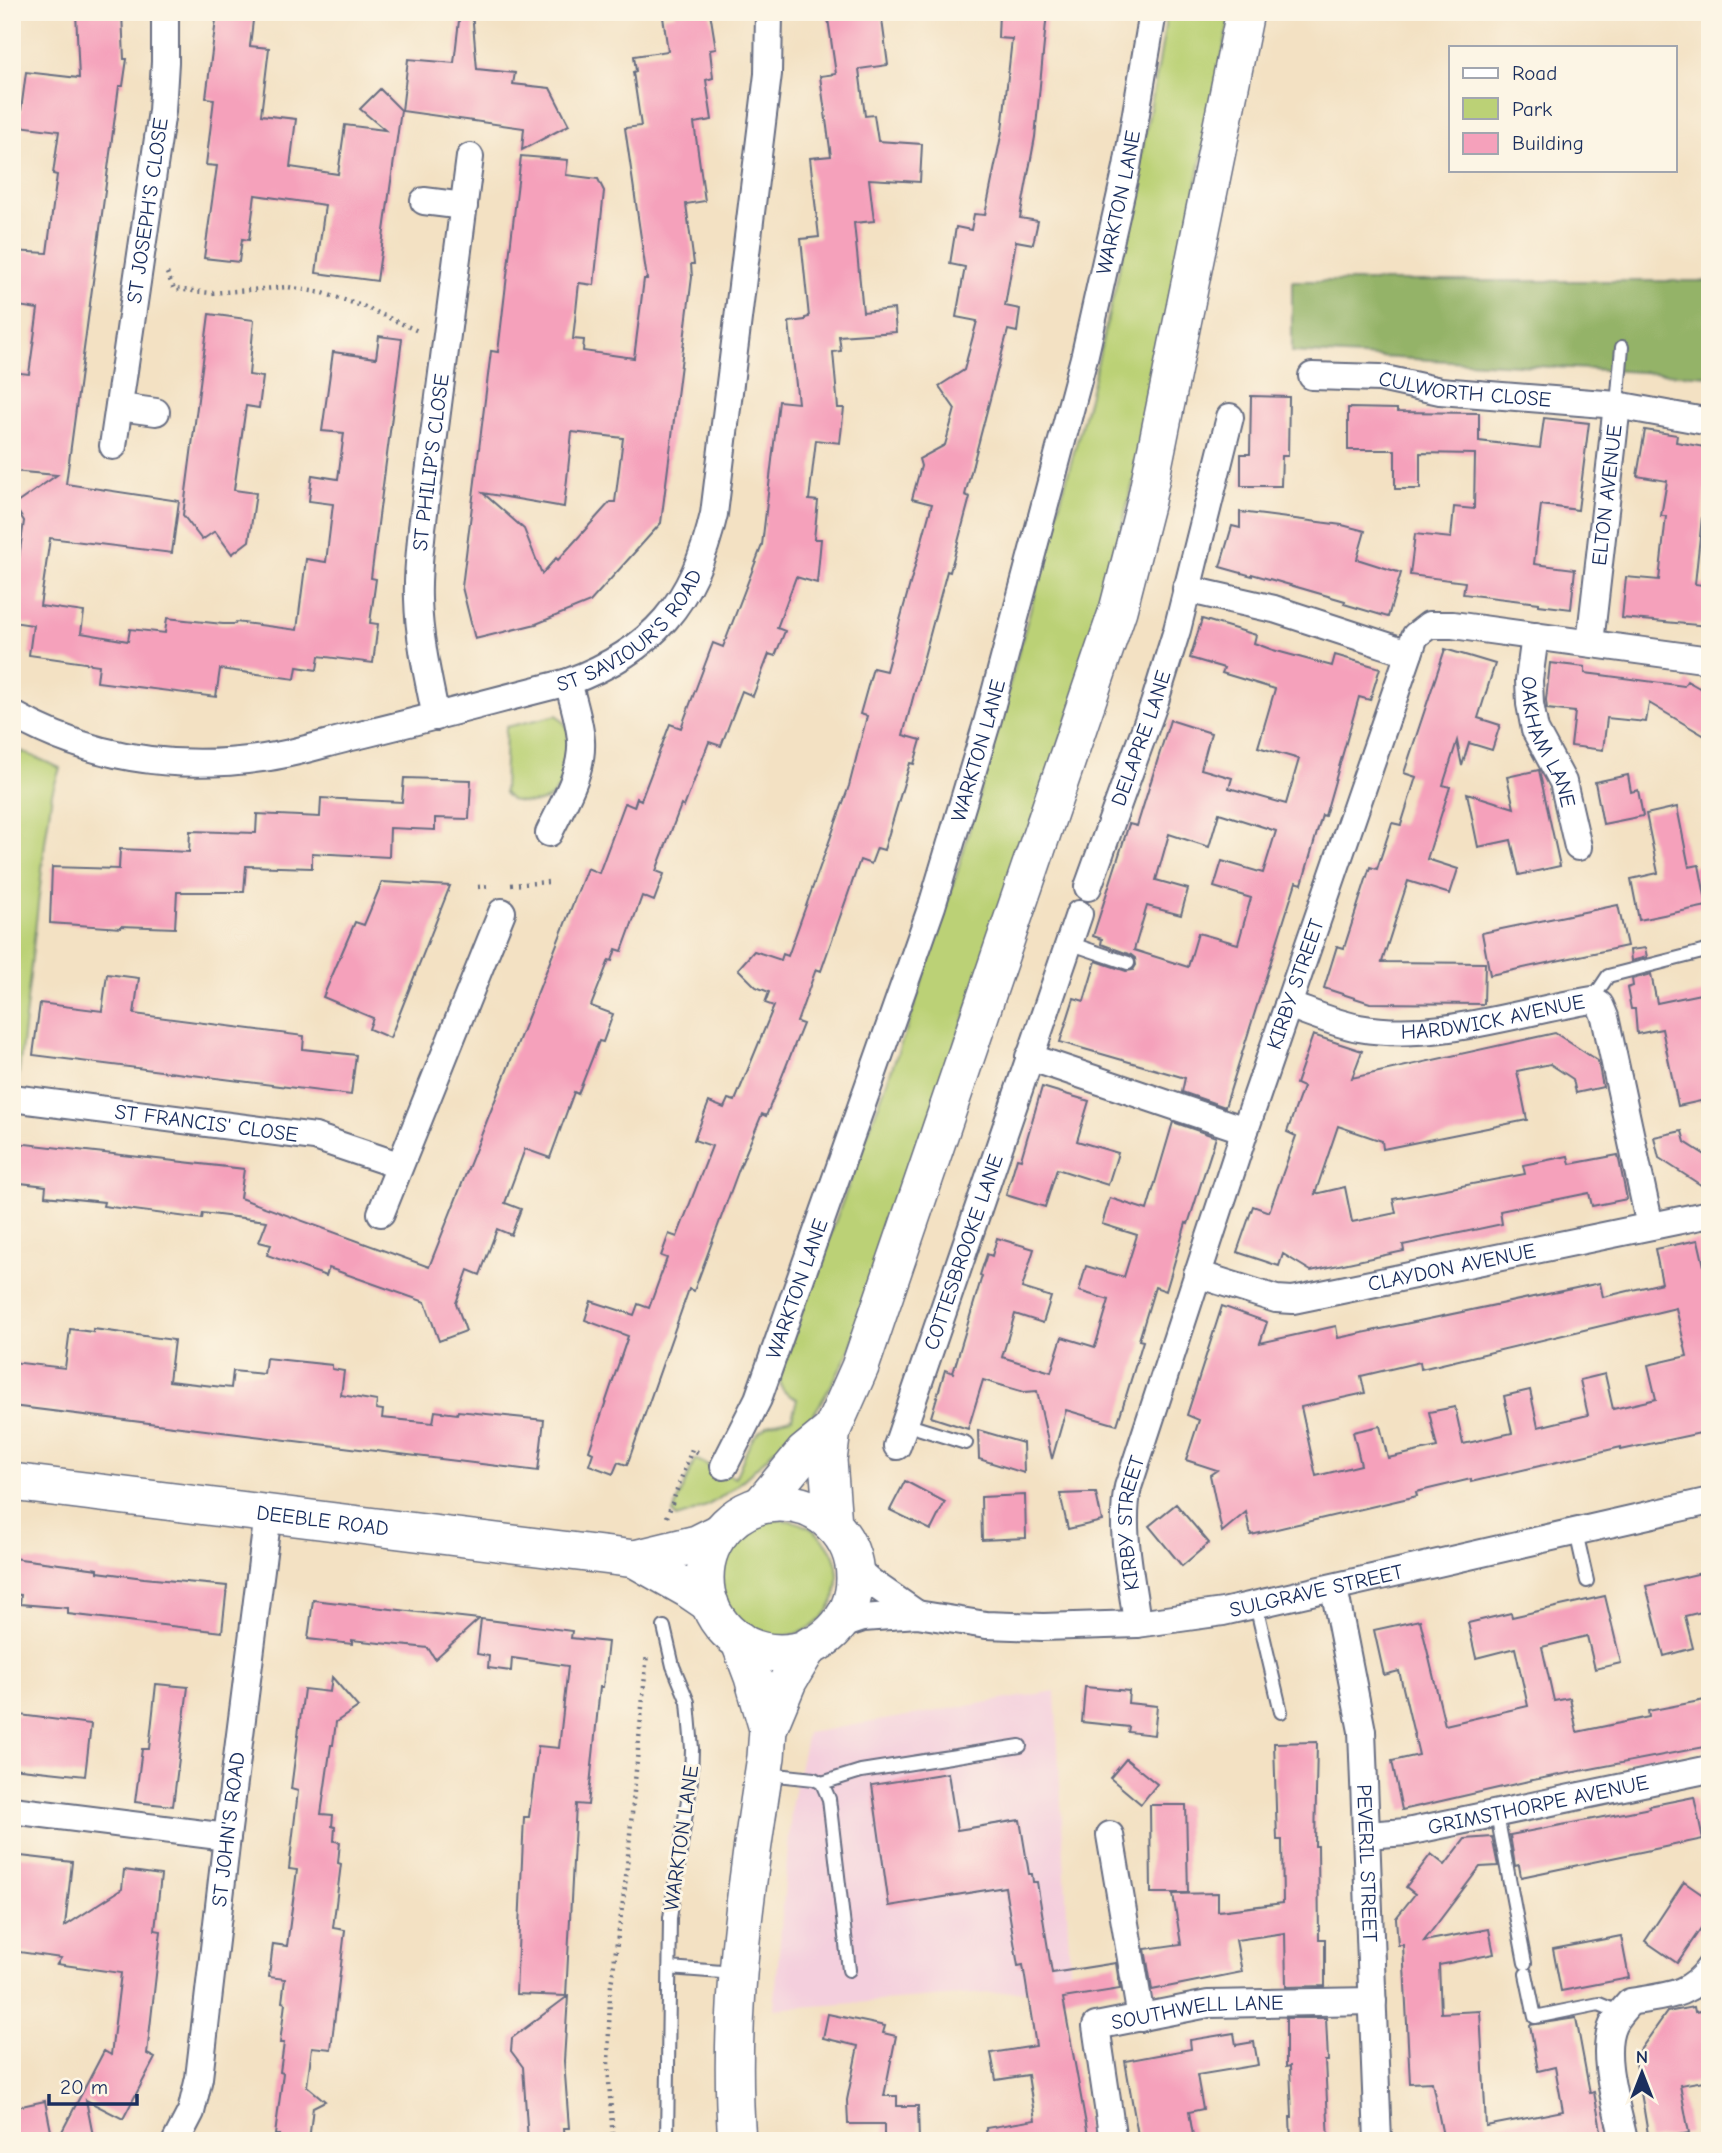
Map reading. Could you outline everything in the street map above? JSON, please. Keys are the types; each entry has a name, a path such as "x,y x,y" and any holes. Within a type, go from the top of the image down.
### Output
{"street":[{"name":"ST JOSEPH'S CLOSE","path":"113,446 162,111 165,12"},
{"name":"ST SAVIOUR'S ROAD","path":"12,714 62,738 100,750 169,764 199,765 266,758 568,682 601,670 629,653 649,636 670,615 686,592 707,544 714,514 768,75 769,12"},
{"name":"WARKTON LANE","path":"724,1466 758,1399 932,906 987,723 1085,354 1130,156 1153,12"},
{"path":"833,1525 828,1460 832,1430 860,1367 1118,610 1158,447 1245,12"},
{"name":"ST PHILIP'S CLOSE","path":"436,717 423,654 418,598 419,565 470,156"},
{"path":"424,201 464,206"},
{"name":"CULWORTH CLOSE","path":"1312,376 1380,377 1440,391 1617,405 1710,422"},
{"name":"ELTON AVENUE","path":"1590,643 1617,405"},
{"path":"119,407 156,412"},
{"name":"DELAPRE LANE","path":"1088,887 1154,704 1177,630 1230,417"},
{"path":"1186,589 1274,609 1409,653"},
{"name":"KIRBY STREET","path":"1137,1624 1125,1528 1124,1505 1128,1487 1245,1130 1415,636 1429,625 1453,625 1710,660"},
{"name":"OAKHAM LANE","path":"1535,636 1529,680 1535,730 1563,782 1578,847"},
{"path":"549,833 579,767 581,738 568,682"},
{"path":"381,1213 398,1165 502,912"},
{"name":"COTTESBROOKE LANE","path":"901,1435 1079,914"},
{"name":"HARDWICK AVENUE","path":"1288,1005 1358,1028 1401,1032 1457,1027 1592,1000 1600,1005 1605,1017 1650,1226"},
{"path":"1030,1057 1245,1130"},
{"name":"ST FRANCIS' CLOSE","path":"12,1098 315,1137 398,1165"},
{"name":"CLAYDON AVENUE","path":"1197,1274 1276,1299 1293,1300 1710,1214"},
{"path":"761,1505 804,1453 832,1430"},
{"name":"DEEBLE ROAD","path":"12,1482 635,1559 697,1544 721,1532"},
{"name":"SULGRAVE STREET","path":"823,1637 863,1618 917,1614 960,1622 1032,1627 1137,1624 1223,1612 1710,1501"},
{"path":"737,2141 733,2088 740,1935 768,1729 788,1681 823,1637 845,1615 852,1599 855,1578 853,1560 843,1536 822,1516 800,1505 776,1502 761,1505 734,1518 714,1541 705,1570 705,1589 712,1611 728,1633 748,1646 773,1653 796,1651 823,1637"},
{"name":"ST JOHN'S ROAD","path":"176,2141 191,2112 199,2078 268,1514"},
{"name":"DEEBLE ROAD","path":"635,1559 710,1604"},
{"name":"SULGRAVE STREET","path":"854,1567 870,1582 917,1614"},
{"name":"PEVERIL STREET","path":"1334,1588 1362,1731 1378,2141"},
{"path":"739,1640 768,1729"},
{"name":"GRIMSTHORPE AVENUE","path":"1366,1835 1407,1832 1497,1815 1710,1769"},
{"path":"12,1810 227,1837"},
{"path":"1110,1835 1141,2018"},
{"path":"1624,2141 1608,2058 1608,2038 1613,2024 1630,2002 1682,1993 1695,1985 1710,1967"},
{"name":"SOUTHWELL LANE","path":"1114,2141 1097,2026 1219,2003 1373,2001"}],"lane":[{"name":"ELTON AVENUE","path":"1617,405 1622,347"},
{"path":"1069,943 1128,962"},
{"path":"1592,1000 1608,976 1710,950"},
{"path":"901,1435 966,1443"},
{"path":"1576,1532 1587,1581"},
{"path":"1256,1605 1281,1712"},
{"name":"WARKTON LANE","path":"663,1627 673,1666 688,1702 692,1749 691,1780 670,1918 667,2141"},
{"path":"822,1783 861,1771 1020,1746"},
{"path":"764,1774 814,1779 822,1783 829,1799 849,1970"},
{"path":"1497,1815 1535,2017 1600,2004 1621,2013"},
{"path":"669,1968 738,1973"}],"path":[{"path":"162,265 174,289 211,293 288,287 323,293 411,326 430,338"},
{"path":"669,1528 666,1518 692,1449"},
{"path":"612,2141 608,2066 610,1993 625,1887 648,1651"}],"shaded area":[{"path":"1055,1691 1071,1987 774,2009 792,1801 807,1733"}],"green space":[{"path":"1165,12 1231,12 1149,421 1084,673 843,1364 820,1405 783,1458 774,1450 741,1482 717,1500 676,1518 673,1513 695,1459 735,1478 749,1445 760,1431 792,1418 797,1399 783,1389 779,1373 908,1025 960,863 1089,398 1116,284 1158,68"},
{"path":"1292,281 1710,281 1710,376 1292,352"},
{"path":"557,715 568,728 571,740 569,759 559,787 543,801 530,803 511,800 504,793 506,727"},
{"path":"21,751 60,768 52,793 45,843 18,1080 12,1079 12,773"},
{"path":"780,1520 802,1524 821,1537 834,1556 838,1578 834,1600 821,1619 802,1632 780,1636 758,1632 739,1619 726,1600 722,1578 726,1556 739,1537 758,1524"}],"building":[{"path":"76,12 122,12 124,59 127,59 123,86 119,86 66,484 179,501 172,553 50,538 40,606 84,612 81,633 128,641 130,629 165,633 167,618 223,624 236,622 297,630 306,559 326,562 333,504 309,501 312,475 338,479 344,433 322,431 333,352 376,358 379,336 402,339 371,578 376,579 370,623 378,624 373,663 319,656 317,670 297,667 295,679 220,669 216,697 97,682 99,665 29,655 33,625 12,622 12,588 15,588 24,521 14,505 57,475 12,471 12,372 29,374 38,309 12,305 12,251 47,253 57,175 53,174 59,131 19,126 26,72 79,78"},
{"path":"217,12 254,12 250,46 269,48 261,115 296,119 290,167 338,174 345,125 385,130 360,109 380,89 401,110 377,281 316,273 325,205 255,195 249,240 242,239 239,262 204,258 217,166 206,165 214,99 206,98"},
{"path":"460,12 472,12 477,69 515,73 513,84 550,88 569,125 522,150 524,128 402,111 408,59 454,63"},
{"path":"674,12 710,12 716,49 710,50 713,78 706,80 712,120 694,123 705,201 686,204 694,264 691,264 692,277 661,523 590,602 536,624 475,639 462,587 491,351 498,352 521,156 568,160 566,175 598,179 604,191 594,285 579,283 573,339 584,340 583,351 634,358 644,279 647,279 625,128 641,126 633,72 636,71 634,56 668,51 663,17 675,15","holes":["572,432 623,438 615,502 610,502 542,574 524,529 483,493 564,507"]},
{"path":"827,12 881,12 888,65 859,69 865,116 874,115 878,141 922,144 920,182 869,179 874,221 854,223 863,312 894,309 896,332 839,336 841,351 833,352 838,408 844,408 840,443 816,440 809,500 818,501 814,539 821,539 817,583 796,577 777,628 785,631 775,656 769,654 753,696 742,691 721,746 709,742 656,871 664,874 654,901 642,896 622,951 616,949 612,961 609,960 591,1006 613,1014 603,1042 599,1041 578,1094 574,1092 550,1158 525,1149 505,1203 521,1209 511,1235 497,1229 480,1275 468,1270 456,1303 466,1331 439,1341 425,1302 329,1268 326,1276 267,1255 271,1245 259,1242 267,1221 203,1213 202,1219 103,1206 104,1202 45,1196 46,1186 12,1182 17,1143 244,1169 240,1198 429,1267 587,868 599,873 625,803 634,807 637,798 641,800 670,724 681,728 713,643 723,647 762,545 779,401 798,403 789,322 809,317 801,239 819,237 810,158 831,156 820,76 836,74"},
{"path":"999,12 1047,12 1035,137 1020,218 1038,221 1033,244 1016,241 1005,306 1020,309 1017,332 1008,330 965,495 970,497 903,735 921,740 914,764 910,763 884,850 877,848 871,864 860,860 821,971 816,969 797,1022 803,1024 766,1116 762,1114 739,1169 694,1291 689,1289 627,1465 618,1462 613,1474 589,1465 593,1453 589,1451 628,1336 585,1320 591,1301 634,1315 638,1304 649,1308 667,1258 661,1256 669,1234 677,1237 712,1146 694,1140 709,1102 724,1108 728,1099 735,1101 774,1006 765,1003 769,992 756,987 738,969 754,951 781,960 783,954 788,956 849,786 867,716 860,714 873,668 886,671 932,504 912,499 921,466 919,459 945,445 955,409 939,386 964,370 977,321 956,317 965,267 950,264 956,227 971,230 974,214 985,215 1002,131 1012,39 998,38"},
{"path":"209,314 254,320 249,375 263,377 259,408 246,406 234,490 256,493 249,541 232,554 215,531 202,540 183,515"},
{"path":"1251,396 1289,397 1288,456 1282,456 1281,486 1241,486 1241,454 1250,454"},
{"path":"1348,408 1397,409 1397,412 1479,413 1479,441 1540,448 1544,418 1589,423 1578,510 1541,505 1534,564 1575,569 1571,609 1463,594 1465,582 1410,575 1415,534 1451,538 1454,507 1474,509 1475,454 1420,453 1420,489 1395,489 1395,450 1348,450"},
{"path":"1645,430 1677,435 1676,442 1710,448 1710,489 1705,489 1695,584 1710,586 1708,626 1622,618 1626,577 1659,580 1666,516 1661,516 1667,481 1637,476"},
{"path":"1240,512 1342,525 1365,531 1357,559 1401,573 1388,617 1344,604 1345,601 1220,567 1232,526 1240,528"},
{"path":"1202,619 1256,635 1254,643 1273,650 1332,666 1335,655 1380,668 1370,700 1359,697 1325,816 1322,815 1302,884 1296,882 1225,1107 1182,1092 1185,1078 1060,1042 1074,998 1084,1001 1096,961 1126,971 1133,970 1136,965 1135,958 1131,955 1101,944 1102,939 1093,936 1129,824 1137,826 1170,720 1211,733 1201,769 1232,778 1229,788 1286,804 1299,759 1258,747 1275,689 1222,673 1224,668 1190,658","holes":["1219,813 1276,831 1263,873 1222,861 1214,887 1251,898 1238,944 1198,933 1188,967 1134,950 1147,906 1181,915 1188,889 1156,880 1169,834 1209,847"]},
{"path":"1445,649 1495,664 1478,718 1500,725 1492,750 1469,743 1462,766 1457,741 1443,785 1450,787 1427,859 1458,869 1450,894 1408,881 1382,962 1485,963 1484,1004 1370,1003 1324,988 1337,946 1344,948 1370,867 1377,869 1392,823 1401,825 1416,777 1404,773"},
{"path":"1550,663 1585,667 1585,673 1684,686 1687,681 1710,694 1710,739 1649,703 1646,722 1607,718 1603,750 1571,746 1575,712 1547,709"},
{"path":"1539,770 1560,866 1519,875 1511,840 1478,847 1467,793 1514,808 1507,777"},
{"path":"1628,775 1631,792 1638,790 1643,816 1603,824 1595,782"},
{"path":"404,778 471,780 469,819 435,818 435,830 390,828 389,857 312,853 312,868 246,866 244,892 177,892 175,928 121,928 50,923 52,867 119,869 120,849 189,852 190,831 256,833 257,814 320,817 321,798 402,802"},
{"path":"1677,807 1689,867 1699,865 1707,906 1639,920 1631,879 1658,873 1646,814"},
{"path":"382,882 450,886 390,1038 369,1029 373,1018 323,997 355,922 364,925"},
{"path":"1618,905 1627,946 1490,975 1482,933"},
{"path":"1645,948 1647,957 1631,961 1630,950"},
{"path":"107,974 139,978 134,1014 304,1036 303,1049 356,1055 351,1095 33,1055 40,1003 102,1011"},
{"path":"1651,974 1657,1003 1710,992 1710,1099 1678,1106 1662,1029 1637,1034 1635,1009 1631,1009 1627,988 1633,986 1632,979"},
{"path":"1555,1033 1598,1061 1603,1087 1576,1093 1573,1079 1550,1064 1517,1071 1527,1120 1383,1149 1382,1141 1338,1126 1315,1194 1345,1187 1352,1222 1396,1213 1393,1199 1525,1174 1523,1165 1568,1156 1570,1164 1618,1155 1627,1199 1592,1206 1589,1193 1500,1211 1502,1224 1403,1245 1404,1251 1311,1271 1283,1254 1279,1266 1237,1252 1253,1206 1269,1212 1296,1136 1287,1132 1303,1087 1296,1084 1313,1035 1362,1051 1352,1078"},
{"path":"1042,1087 1089,1101 1077,1141 1118,1153 1108,1185 1057,1169 1045,1207 1006,1195 1017,1158 1021,1159"},
{"path":"1173,1122 1216,1137 1166,1291 1155,1287 1139,1340 1143,1341 1117,1425 1066,1410 1052,1459 1037,1391 1024,1392 983,1380 968,1429 931,1417 945,1370 953,1373 982,1276 980,1275 987,1254 992,1256 997,1238 1034,1249 1022,1288 1051,1297 1043,1323 1015,1314 1002,1357 1051,1372 1062,1337 1095,1347 1109,1300 1079,1291 1086,1266 1124,1277 1137,1235 1102,1224 1110,1198 1147,1210"},
{"path":"1682,1131 1685,1142 1710,1158 1710,1191 1659,1158 1654,1137"},
{"path":"1698,1240 1710,1292 1710,1431 1621,1450 1621,1447 1471,1482 1471,1479 1416,1492 1417,1496 1251,1535 1246,1512 1222,1532 1210,1475 1217,1470 1186,1460 1199,1420 1187,1415 1222,1306 1267,1322 1260,1343 1336,1326 1338,1338 1600,1283 1603,1297 1662,1283 1655,1249","holes":["1676,1308 1687,1356 1648,1365 1656,1399 1613,1409 1605,1374 1580,1380 1588,1415 1538,1427 1530,1390 1504,1396 1512,1433 1463,1444 1455,1407 1429,1412 1437,1447 1388,1458 1380,1426 1353,1432 1361,1465 1316,1476 1301,1407 1365,1393 1361,1376 1420,1362 1421,1369"]},
{"path":"70,1329 93,1332 93,1329 174,1340 169,1381 231,1388 233,1371 264,1374 266,1358 332,1365 332,1369 344,1371 341,1395 377,1401 376,1409 383,1410 382,1418 433,1423 435,1411 457,1414 458,1411 544,1420 538,1471 12,1406 12,1362 65,1368"},
{"path":"978,1430 1023,1443 1024,1473 979,1459"},
{"path":"905,1481 945,1502 931,1530 890,1510"},
{"path":"1096,1493 1102,1521 1068,1529 1060,1494"},
{"path":"1025,1495 1026,1538 982,1540 981,1497"},
{"path":"1176,1504 1209,1543 1182,1566 1149,1526"},
{"path":"12,1558 144,1578 227,1586 222,1632 68,1614 68,1608 20,1604 21,1595 12,1594"},
{"path":"1710,1571 1710,1610 1685,1616 1693,1648 1664,1656 1646,1586"},
{"path":"1605,1596 1621,1663 1595,1669 1587,1636 1542,1647 1554,1701 1570,1698 1577,1732 1649,1717 1648,1711 1710,1699 1710,1746 1533,1780 1402,1810 1392,1761 1419,1755 1399,1671 1384,1675 1374,1630 1420,1620 1445,1725 1528,1706 1515,1648 1476,1658 1468,1623 1511,1613 1512,1617"},
{"path":"313,1600 479,1619 435,1659 428,1648 352,1640 352,1644 308,1639"},
{"path":"481,1619 572,1631 571,1638 608,1642 603,1687 600,1687 588,1805 576,1804 566,1996 516,1994 524,1817 529,1817 538,1746 559,1748 568,1666 512,1658 511,1671 488,1668 489,1656 477,1654"},
{"path":"332,1677 358,1707 336,1722 321,1814 333,1815 334,1841 340,1842 338,1863 341,1864 333,1928 345,1930 331,2049 312,2047 307,2086 325,2101 313,2107 309,2141 278,2141 279,2135 275,2135 283,2073 280,2072 284,2043 280,2043 285,1979 269,1977 273,1944 287,1946 297,1870 289,1869 298,1791 291,1789 304,1689 330,1692"},
{"path":"156,1684 188,1687 173,1806 135,1802 142,1749 149,1749"},
{"path":"1085,1687 1129,1691 1128,1703 1157,1706 1154,1735 1128,1732 1129,1727 1082,1722"},
{"path":"12,1714 91,1724 85,1776 12,1768"},
{"path":"1317,1742 1315,1846 1318,1846 1319,1939 1325,1939 1325,1986 1286,1987 1285,1933 1236,1940 1242,1972 1152,1990 1145,1949 1181,1944 1173,1894 1218,1893 1218,1911 1283,1903 1282,1840 1277,1840 1274,1743"},
{"path":"1126,1759 1157,1784 1141,1804 1110,1778"},
{"path":"948,1773 957,1830 1020,1820 1029,1874 1032,1874 1033,1882 1037,1882 1052,1973 1116,1963 1120,1989 1063,1998 1089,2141 987,2141 986,2128 1035,2120 1028,2075 996,2080 991,2053 1036,2046 1023,1965 1018,1966 1005,1887 889,1906 872,1785"},
{"path":"1694,1797 1703,1839 1521,1877 1519,1865 1515,1866 1510,1835"},
{"path":"1150,1805 1186,1805 1188,1893 1151,1893"},
{"path":"1492,1837 1498,1866 1480,1867 1424,1941 1489,1929 1494,1954 1439,1965 1441,2013 1480,2011 1486,2126 1563,2111 1555,2067 1538,2071 1530,2025 1576,2018 1590,2093 1594,2092 1603,2141 1444,2141 1432,2082 1410,2083 1403,1945 1398,1945 1396,1918 1415,1894 1406,1887 1431,1854 1445,1865 1465,1839"},
{"path":"12,1855 72,1862 65,1926 122,1889 124,1870 161,1875 155,1930 161,1931 147,2054 155,2058 123,2119 86,2100 94,2141 57,2141 104,2051 111,2055 121,1973 57,1964 61,1958 12,1951"},
{"path":"1684,1882 1710,1900 1710,1915 1677,1963 1645,1941"},
{"path":"1621,1936 1629,1978 1561,1991 1553,1949"},
{"path":"568,1996 564,2061 569,2128 564,2128 565,2141 528,2141 523,2067 511,2051 512,2038"},
{"path":"1694,2007 1695,2012 1710,2009 1710,2040 1705,2041 1710,2080 1680,2085 1689,2133 1649,2140 1635,2057 1667,2012"},
{"path":"828,2014 885,2026 883,2033 896,2036 884,2096 897,2096 897,2106 918,2106 919,2141 884,2141 884,2124 848,2124 847,2100 858,2046 823,2038"},
{"path":"1286,2018 1326,2018 1329,2141 1291,2141"},
{"path":"1234,2033 1236,2045 1254,2042 1258,2065 1197,2075 1203,2109 1189,2112 1194,2141 1139,2141 1125,2061 1191,2049 1190,2040"},
{"path":"45,2101 53,2141 12,2141 12,2108"}]}
